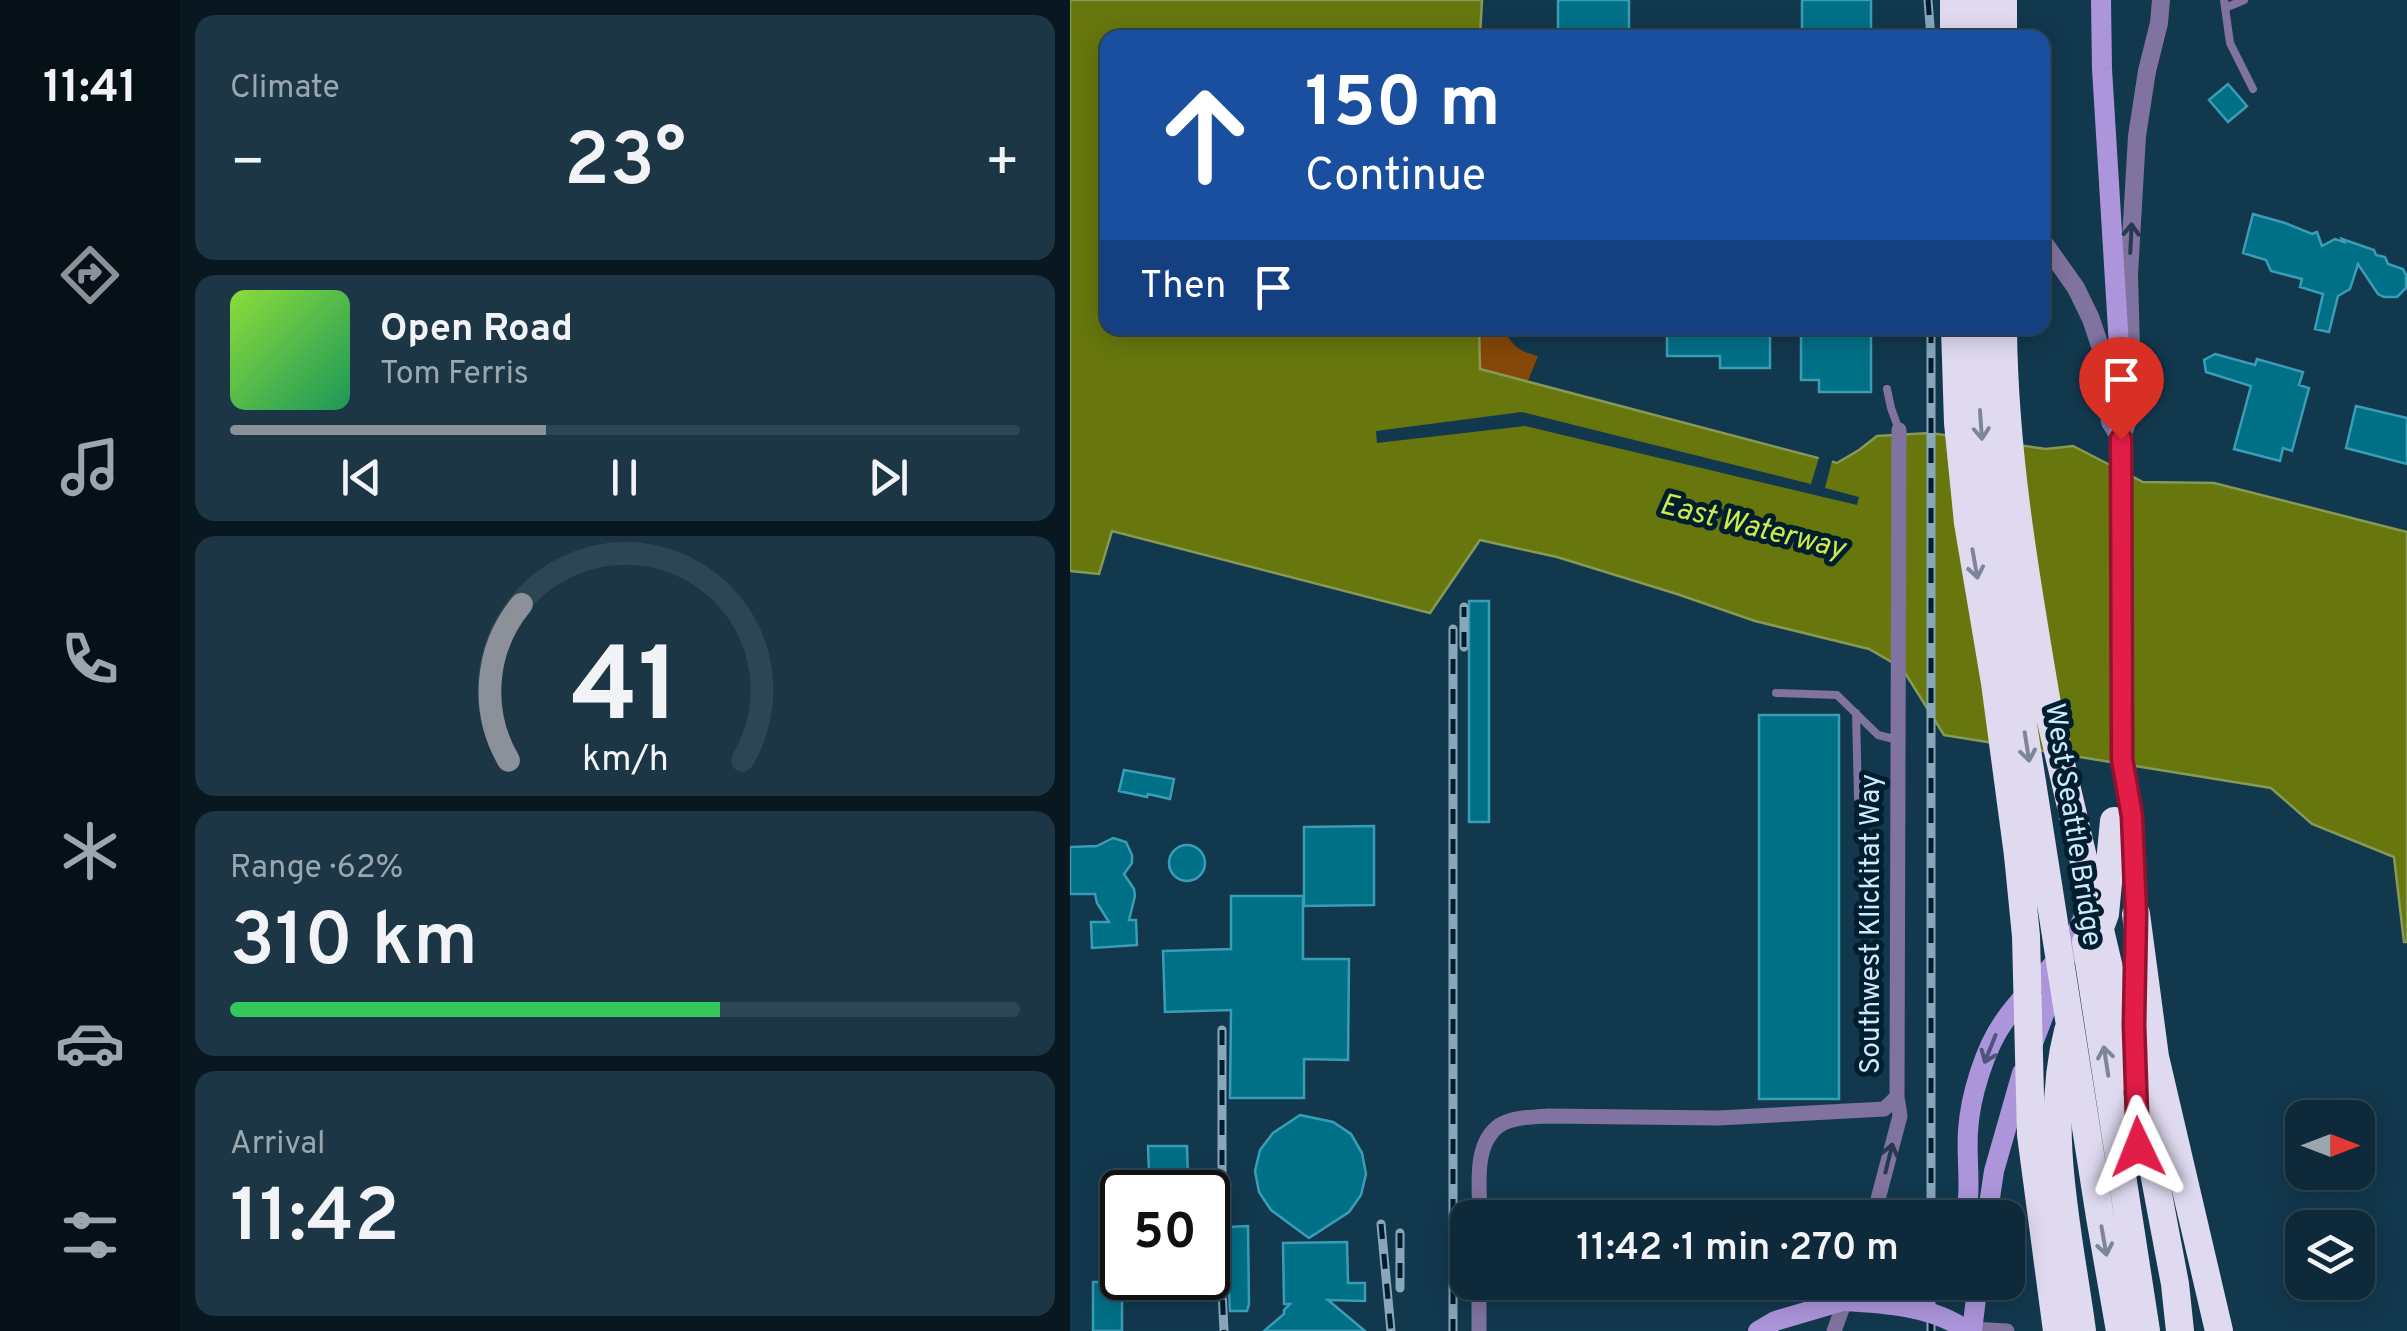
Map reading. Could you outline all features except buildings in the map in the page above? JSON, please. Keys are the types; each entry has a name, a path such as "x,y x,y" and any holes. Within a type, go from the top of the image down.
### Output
{"highway":[{"path":"1954,0 1954,30"},
{"path":"1979,0 1979,30"},
{"path":"2002,0 2003,30"},
{"path":"1955,335 1958,423 1968,524 1998,702 2018,855 2026,936 2031,1136 2058,1331"},
{"name":"West Seattle Bridge","path":"1976,335 1981,432 2001,584 2120,1331"},
{"name":"West Seattle Bridge","path":"2004,335 2005,403 2015,499 2146,1331"},
{"path":"2047,704 2142,1109 2175,1284 2180,1331"},
{"path":"2082,1331 2059,1154 2057,1107 2064,1045 2105,914 2114,821"},
{"path":"2136,914 2155,1057 2216,1331"}],"main road":[{"path":"1990,1200 1994,1171 2024,1066 2070,946 2100,882 2114,821 2122,759 2119,346 2101,0"},
{"path":"2122,759 2132,816 2138,1147 2167,1331"},
{"path":"1967,1200 1968,1126 1992,1039 2070,946"},
{"path":"1758,1331 1827,1300"},
{"path":"1864,1300 1922,1311 1970,1330 1975,1300"}],"street":[{"path":"2121,439 2132,390 2130,274 2137,136 2161,0"},
{"path":"2050,251 2076,288 2091,319 2102,352 2110,422 2121,439"},
{"name":"Southwest Klickitat Way","path":"1480,1200 1480,1160 1489,1136 1501,1124 1524,1118 1718,1118 1884,1108 1897,1097 1899,430"},
{"path":"1877,1200 1900,1116 1897,1097"},
{"path":"1479,1300 1479,1331"},
{"path":"1834,1331 1844,1300"},
{"path":"1970,1330 2006,1331"}],"lane":[{"path":"2244,0 2225,4 2230,43 2253,89"},
{"path":"1887,390 1899,430"},
{"path":"1776,693 1837,696 1878,734 1898,740"},
{"path":"1856,713 1858,798"}],"shaded area":[{"path":"1479,335 1508,335 1517,347 1538,356 1527,383 1479,369"}],"water":[{"name":"East Waterway","path":"1070,0 1482,0 1480,30 1100,30 1100,335 1479,335 1480,369 1837,463 1877,436 1930,433 2046,449 2073,446 2143,482 2214,483 2407,532 2407,942 2394,857 2312,824 2271,788 1944,735 1902,668 1869,649 1755,621 1557,557 1480,540 1430,613 1112,531 1099,574 1070,571"}],"pier":[{"path":"1522,412 1811,484 1820,454 1833,457 1825,488 1859,497 1857,505 1525,426 1377,443 1376,431"}],"railway":[{"path":"1928,0 1930,30"},
{"path":"1931,335 1931,1200"},
{"path":"1464,607 1464,647"},
{"path":"1453,629 1453,1331"},
{"path":"1222,1030 1224,1331"},
{"path":"1381,1224 1391,1331"},
{"path":"1400,1233 1400,1288"},
{"path":"1931,1300 1931,1331"}],"route":[{"path":"2121,439 2122,759 2132,816 2138,1147"}]}
